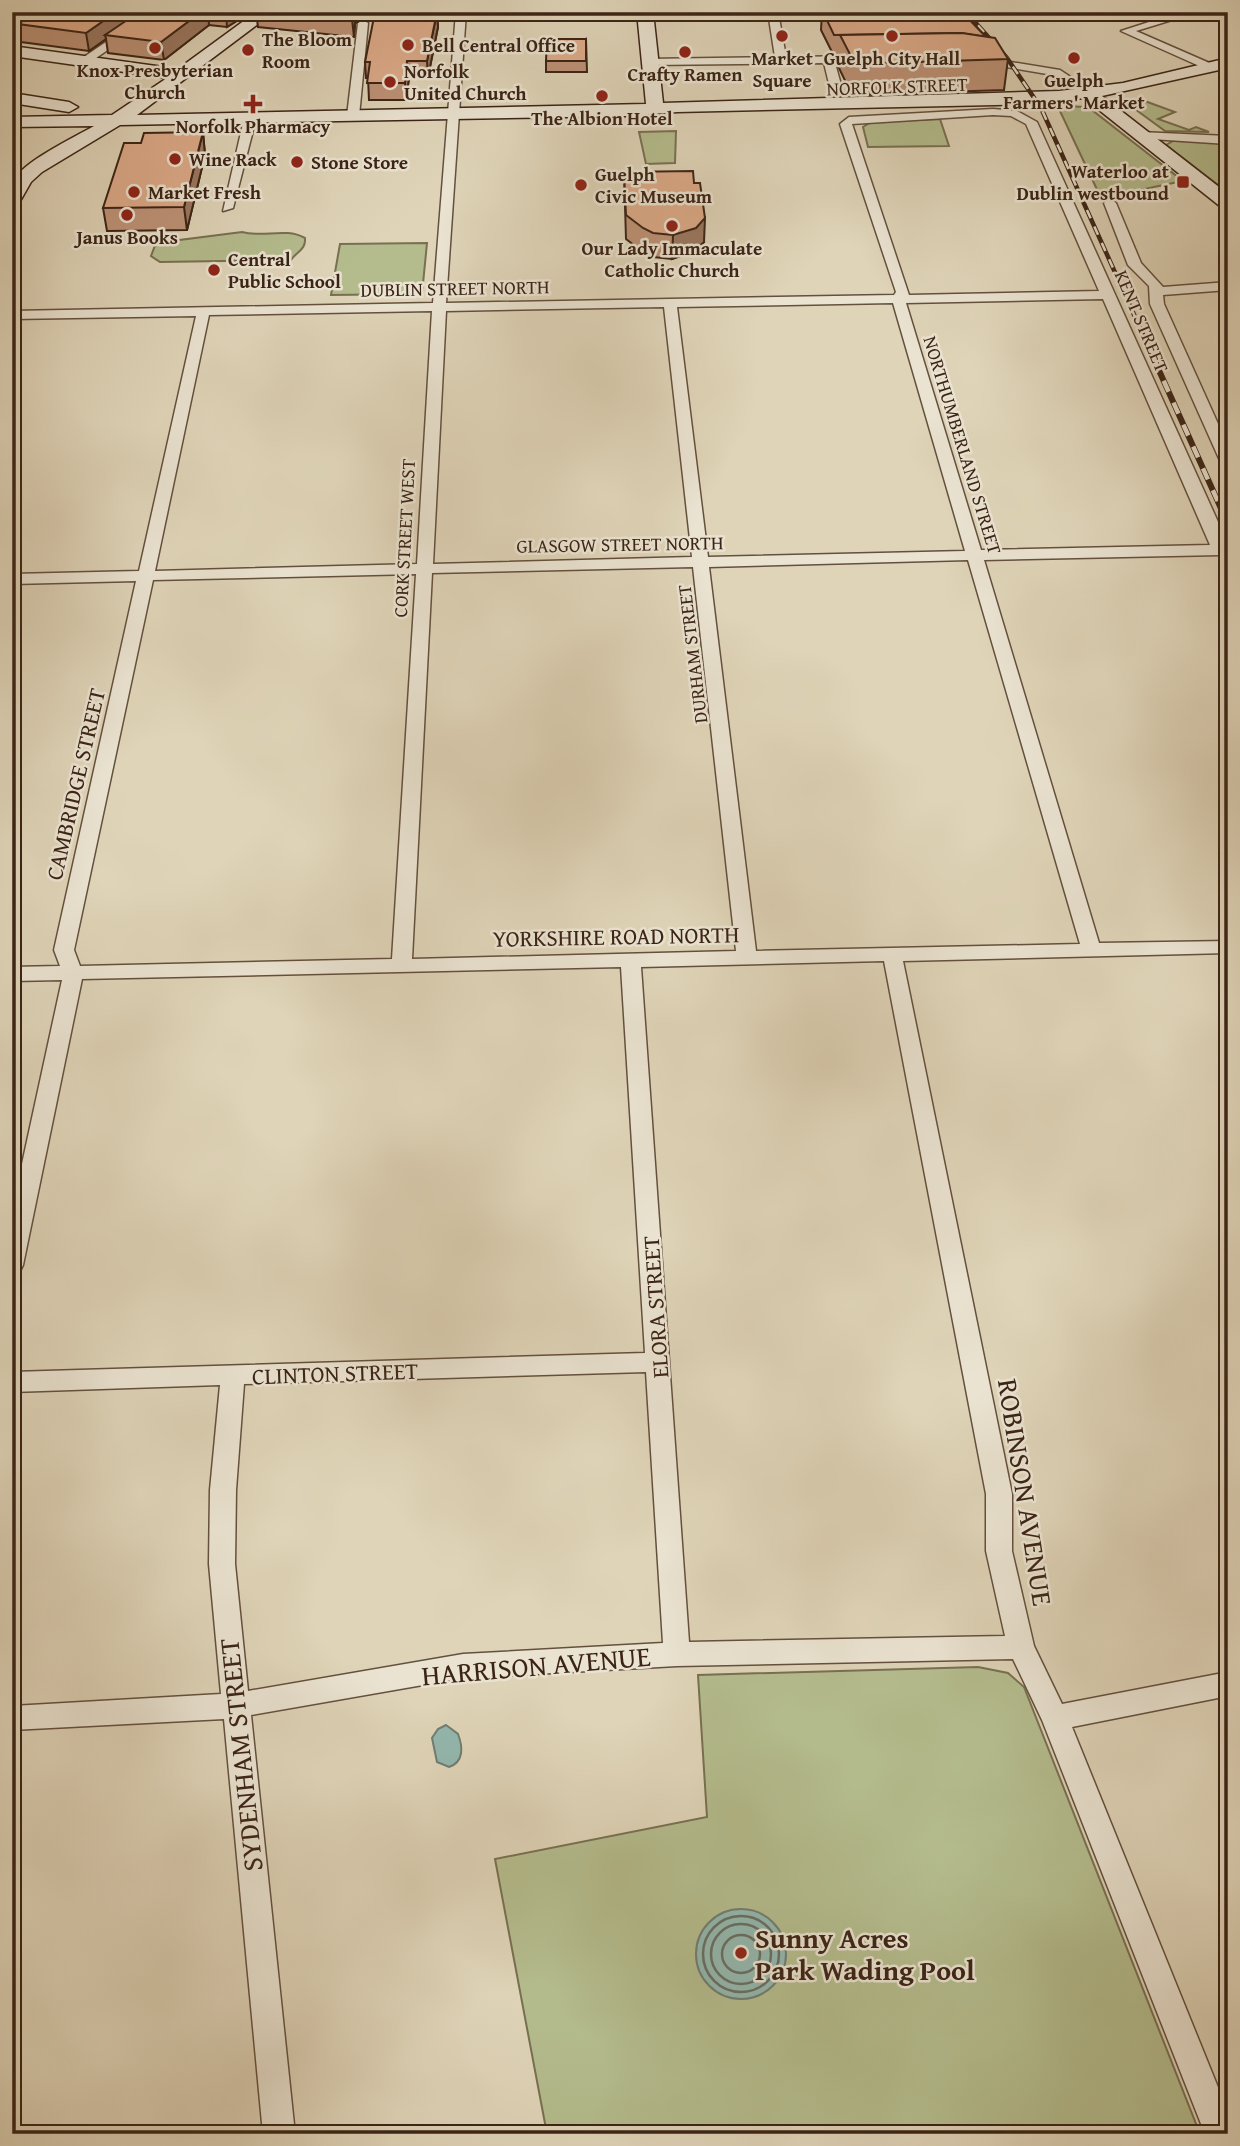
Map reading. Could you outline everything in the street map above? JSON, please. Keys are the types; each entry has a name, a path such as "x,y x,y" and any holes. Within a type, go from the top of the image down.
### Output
{"main road":[{"path":"12,199 24,179 36,168 118,120 266,12"},
{"path":"645,12 655,110"},
{"path":"12,51 183,75"},
{"name":"NORFOLK STREET","path":"12,122 655,110 688,114 912,107 1087,92 1151,82 1228,63"},
{"path":"1087,92 1228,203"},
{"path":"12,98 83,109 118,120"}],"street":[{"path":"85,61 157,12"},
{"name":"CORK STREET WEST","path":"402,964 438,307 461,12"},
{"path":"773,12 781,60"},
{"path":"1193,12 1126,31 1210,67"},
{"path":"353,116 363,23"},
{"path":"649,62 877,58"},
{"path":"829,59 837,92"},
{"path":"971,59 1056,72 1087,92"},
{"name":"NORTHUMBERLAND STREET","path":"1019,115 993,111 857,117 846,124 903,293 898,298 1091,949"},
{"name":"KENT STREET","path":"1019,115 1031,122 1224,550"},
{"path":"227,208 250,119"},
{"path":"1140,136 1228,140"},
{"name":"KENT STREET","path":"1110,203 1135,264 1156,285 1157,304 1228,463"},
{"path":"1156,292 1228,286"},
{"name":"DUBLIN STREET NORTH","path":"12,315 1109,295"},
{"name":"DURHAM STREET","path":"670,304 747,958"},
{"name":"CAMBRIDGE STREET","path":"12,1265 73,973 64,950 203,313"},
{"name":"GLASGOW STREET NORTH","path":"12,579 1224,550"},
{"name":"YORKSHIRE ROAD NORTH","path":"12,974 1091,949 1226,953"},
{"name":"ROBINSON AVENUE","path":"892,953 999,1494 999,1551 1021,1647 1055,1718 1221,2134"},
{"name":"ELORA STREET","path":"631,961 677,1654"},
{"name":"CLINTON STREET","path":"12,1382 658,1362"},
{"name":"SYDENHAM STREET","path":"233,1376 223,1490 222,1564 279,2134"},
{"name":"HARRISON AVENUE","path":"12,1718 235,1706 463,1666 677,1654 1021,1647"},
{"path":"1055,1718 1228,1684"}],"green space":[{"path":"1142,100 1175,112 1158,119 1189,130 1196,127 1209,132 1165,131 1128,104"},
{"path":"1060,106 1088,107 1183,181 1101,198 1059,109"},
{"path":"940,119 949,146 868,147 863,127 871,122"},
{"path":"676,131 675,163 646,164 639,132"},
{"path":"1173,141 1208,141 1228,146 1228,188 1222,188 1166,145"},
{"path":"242,232 290,233 305,238 305,242 303,248 291,260 160,262 151,256 156,243"},
{"path":"427,243 422,294 331,295 340,244"},
{"path":"978,1667 1008,1673 1024,1687 1200,2134 547,2134 495,1859 707,1817 698,1675"}],"water":[{"path":"446,1725 458,1734 461,1744 460,1758 449,1767 437,1762 432,1738 438,1729"},
{"name":"Sunny Acres Park Wading Pool","path":"732,1909 750,1909 766,1916 779,1929 786,1945 786,1963 779,1979 766,1992 750,1999 732,1999 716,1992 703,1979 696,1963 696,1945 703,1929 716,1916"}],"building":[{"path":"37,12 116,12 86,33 18,24"},
{"path":"139,12 201,12 161,42 105,35"},
{"path":"283,12 353,12 352,19"},
{"path":"375,12 437,12 427,61 407,61 405,83 367,83 370,62 365,62"},
{"path":"823,12 962,12 986,37 961,33 834,35"},
{"path":"962,33 995,38 1008,59 855,64 840,35"},
{"path":"547,39 586,39 586,61 546,61"},
{"path":"203,132 184,207 103,208 124,143 141,143 144,133"},
{"path":"693,171 694,183 700,183 705,218 696,228 673,235 653,233 626,215 624,172"}],"railway":[{"path":"966,12 1007,58 1041,108 1145,339"},
{"path":"1144,337 1228,524"}],"place":[{"name":"Market Square","path":"782,36"},
{"name":"Guelph City Hall","path":"892,36"},
{"name":"Bell Central Office","path":"408,45"},
{"name":"Knox Presbyterian Church","path":"155,48"},
{"name":"The Bloom Room","path":"248,50"},
{"name":"Crafty Ramen","path":"685,52"},
{"name":"Guelph Farmers' Market","path":"1074,58"},
{"name":"Norfolk United Church","path":"390,82"},
{"name":"The Albion Hotel","path":"602,96"},
{"name":"Norfolk Pharmacy","path":"253,104"},
{"name":"Wine Rack","path":"175,159"},
{"name":"Stone Store","path":"297,162"},
{"name":"Waterloo at Dublin westbound","path":"1183,182"},
{"name":"Guelph Civic Museum","path":"581,185"},
{"name":"Market Fresh","path":"134,192"},
{"name":"Janus Books","path":"127,215"},
{"name":"Our Lady Immaculate Catholic Church","path":"672,226"},
{"name":"Central Public School","path":"214,270"},
{"name":"Sunny Acres Park Wading Pool","path":"741,1953"}]}
